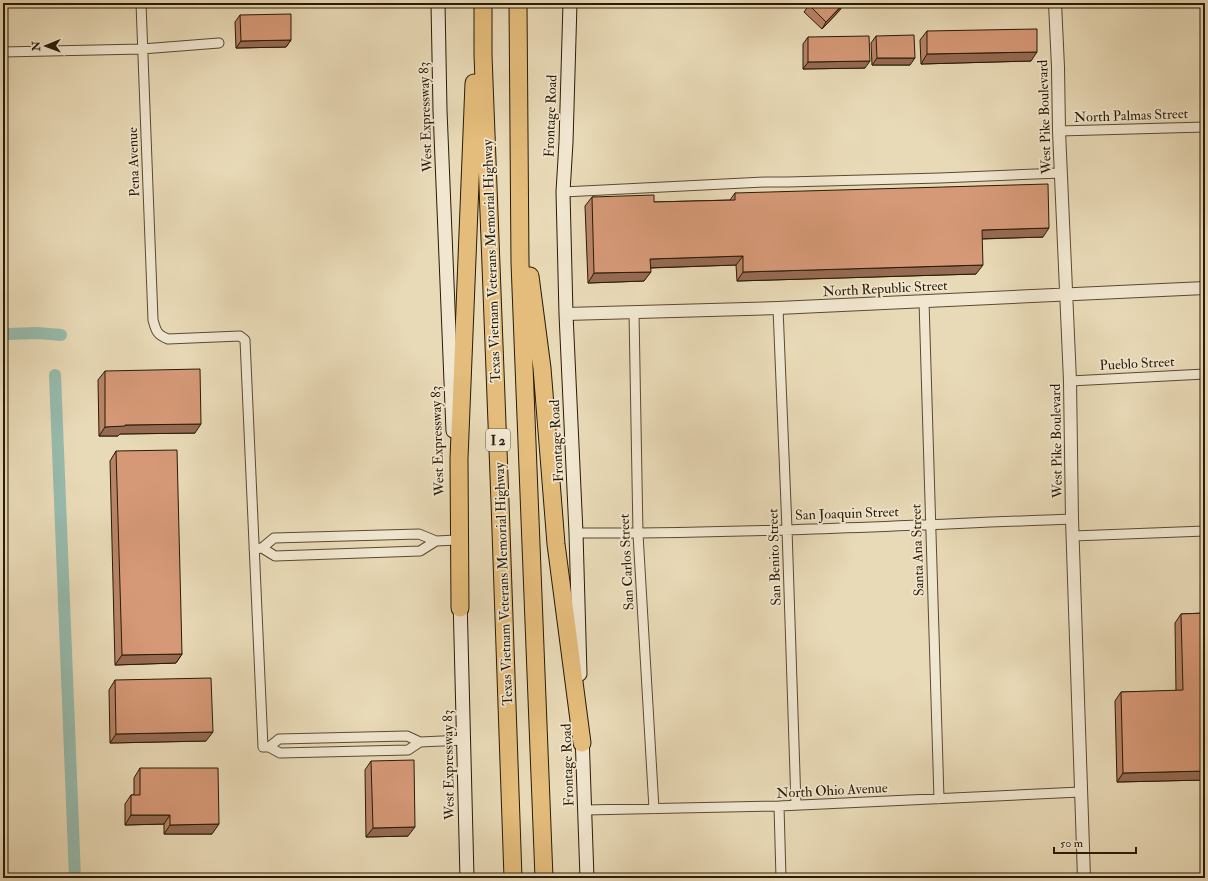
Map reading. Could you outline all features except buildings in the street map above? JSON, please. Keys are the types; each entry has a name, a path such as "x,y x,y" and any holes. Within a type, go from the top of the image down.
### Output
{"highway":[{"path":"460,608 459,459 477,3"},
{"name":"Texas Vietnam Veterans Memorial Highway","path":"483,3 483,55 501,510 513,878"},
{"name":"Texas Vietnam Veterans Memorial Highway","path":"518,3 520,262 544,878"},
{"path":"519,188 542,368 556,544 582,743"}],"main road":[{"name":"West Expressway 83","path":"438,3 440,110 458,540 467,878"},
{"name":"Frontage Road","path":"570,3 563,192 566,314 576,533 587,878"}],"street":[{"name":"Pena Avenue","path":"141,3 153,320 157,332 161,337 168,339 240,336 245,340 258,548"},
{"name":"West Pike Boulevard","path":"1055,3 1060,173 1070,381 1072,518 1084,878"},
{"path":"3,52 142,49 219,43"},
{"name":"North Palmas Street","path":"1059,131 1205,127"},
{"path":"563,192 766,182 940,178 1060,173"},
{"name":"North Republic Street","path":"566,314 778,308 1205,288"},
{"name":"Santa Ana Street","path":"924,301 939,799"},
{"name":"San Benito Street","path":"778,308 796,805"},
{"name":"San Carlos Street","path":"634,313 638,534 654,809"},
{"name":"Pueblo Street","path":"1070,381 1205,374"},
{"name":"San Joaquin Street","path":"576,533 638,534 1072,518"},
{"path":"1073,536 1205,531"},
{"path":"258,548 274,538 419,534 436,541 458,540"},
{"path":"258,548 275,556 420,551 436,541"},
{"path":"258,548 263,747 269,747 280,753 408,750 420,742"},
{"path":"269,747 279,739 407,736 420,742 464,740"},
{"name":"North Ohio Avenue","path":"585,810 779,806 1080,792"},
{"path":"779,806 781,878"}],"waterway":[{"path":"8,334 37,333 61,335"},
{"path":"55,375 75,878"}]}
